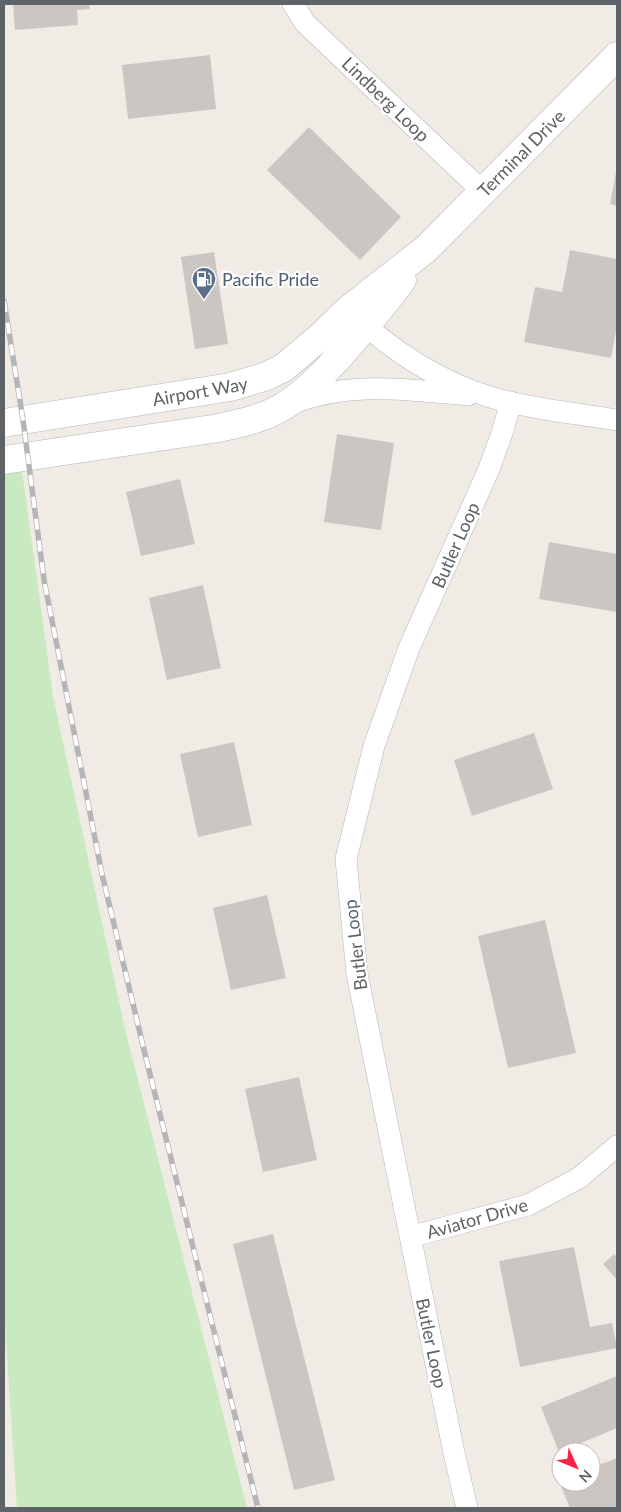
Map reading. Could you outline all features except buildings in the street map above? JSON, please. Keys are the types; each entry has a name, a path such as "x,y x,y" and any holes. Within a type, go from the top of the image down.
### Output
{"street":[{"name":"Lindberg Loop","path":"293,4 305,23 483,192"},
{"name":"Terminal Drive","path":"357,318 617,56"},
{"name":"Airport Way","path":"357,318 404,354 431,371 457,385 501,400"},
{"name":"Airport Way","path":"284,406 305,390 357,318"},
{"name":"Airport Way","path":"4,423 230,387 250,382 282,368 319,338 357,318"},
{"name":"Airport Way","path":"4,460 219,428 261,417 284,406 323,393 364,389 380,388 501,400 617,420"},
{"name":"Butler Loop","path":"467,1508 357,974 346,858 374,746 409,648 489,469 502,433 501,400"},
{"name":"Aviator Drive","path":"410,1237 528,1205 579,1178 617,1146"}],"green space":[{"path":"21,463 53,696 125,1029 247,1508 17,1508 4,1311 4,471"}],"railway":[{"path":"4,301 23,420 44,580 102,874 258,1508"}],"place":[{"name":"Pacific Pride","path":"204,300"}]}
